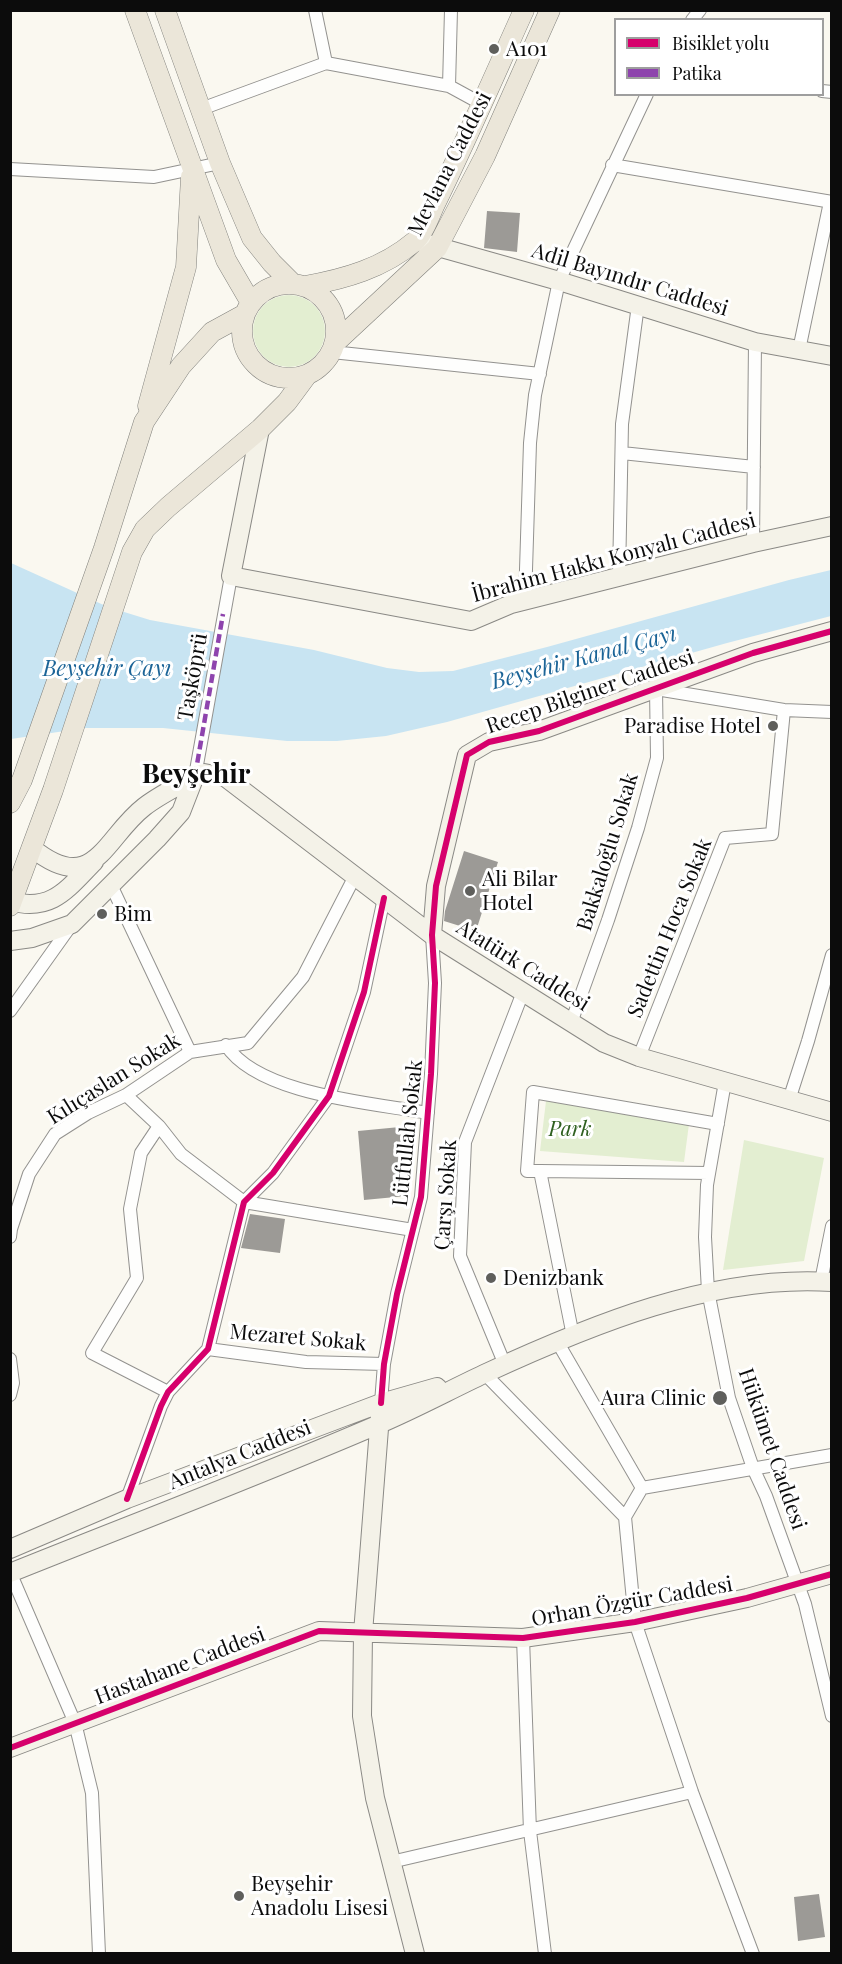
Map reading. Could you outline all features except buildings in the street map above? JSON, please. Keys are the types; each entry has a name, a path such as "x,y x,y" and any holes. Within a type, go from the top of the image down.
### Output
{"main road":[{"path":"135,10 226,260 248,308 242,329 244,345 251,359 262,370 276,377 292,379 307,375 320,368 334,347 337,328 331,309 318,293 299,285 272,263 252,238 220,163 165,10"},
{"name":"Mevlana Caddesi","path":"299,285 340,279 362,272 379,265 417,240 524,10"},
{"name":"Mevlana Caddesi","path":"334,347 437,248 484,156 550,10"},
{"path":"10,803 22,780 104,548 144,422 186,267 192,168"},
{"name":"Adil Bayındır Caddesi","path":"417,240 437,248 560,281 755,342 831,356"},
{"path":"144,422 181,366 212,332 248,308 270,288 281,284 299,285"},
{"path":"195,776 144,807 58,898 44,903 11,903 53,790 130,560 146,530 168,507 260,429 287,402 307,375"},
{"path":"231,576 260,429"},
{"name":"İbrahim Hakkı Konyalı Caddesi","path":"231,576 471,621 525,601 831,525"},
{"name":"Recep Bilginer Caddesi","path":"432,935 436,886 467,755 489,742 539,731 753,653 831,631"},
{"name":"Atatürk Caddesi","path":"195,776 204,773 225,777 432,935 604,1043 639,1057 831,1112"},
{"path":"10,940 43,935 72,924 181,812 195,776"},
{"path":"32,848 55,864 74,866 94,862"},
{"name":"Antalya Caddesi","path":"11,1573 379,1425 505,1365 637,1312 708,1291 803,1280 826,1282"},
{"name":"Antalya Caddesi","path":"10,1549 127,1499 381,1403 485,1374"},
{"path":"381,1403 363,1633 362,1716 375,1798 415,1953"},
{"name":"Orhan Özgür Caddesi","path":"363,1633 523,1638 635,1622 747,1598 831,1574"},
{"name":"Hastahane Caddesi","path":"10,1748 320,1631 363,1633"}],"street":[{"path":"315,10 326,63"},
{"path":"448,86 451,10"},
{"path":"201,109 326,63 448,86 482,104"},
{"path":"525,601 530,443 540,374 560,281 645,96"},
{"path":"10,169 154,177 220,163"},
{"path":"612,165 830,202 799,350"},
{"path":"619,577 622,424 638,305"},
{"path":"753,543 755,342"},
{"path":"334,347 540,374"},
{"path":"622,453 754,467"},
{"name":"Taşköprü","path":"195,776 231,576"},
{"path":"656,689 784,710 831,712"},
{"name":"Bakkaloğlu Sokak","path":"571,1023 638,828 657,758 656,689"},
{"name":"Sadettin Hoca Sokak","path":"639,1057 724,838 772,834 784,710"},
{"name":"Kılıçaslan Sokak","path":"10,1237 29,1174 55,1134 88,1113 126,1095 190,1052 248,1043 303,977 355,876"},
{"path":"111,885 190,1052"},
{"path":"127,1499 168,1392 208,1350 244,1202 273,1173 329,1096 364,992 384,898"},
{"path":"10,1011 72,924"},
{"name":"Lütfullah Sokak","path":"381,1403 384,1364 397,1294 421,1197 435,983 432,935"},
{"path":"789,1100 808,1041 831,955"},
{"name":"Çarşı Sokak","path":"505,1365 460,1256 465,1142 523,992"},
{"path":"226,1045 238,1060 259,1074 286,1085 329,1096 428,1113"},
{"name":"Hükümet Caddesi","path":"725,1082 709,1173 705,1237 708,1291 729,1398 805,1604 831,1715"},
{"path":"709,1173 527,1171 533,1092 718,1124"},
{"path":"126,1095 159,1126 181,1154 244,1202 413,1230"},
{"path":"159,1126 141,1153 130,1209 137,1278 92,1353 168,1392"},
{"path":"540,1170 565,1340 642,1488"},
{"path":"826,1282 831,1226"},
{"name":"Mezaret Sokak","path":"208,1350 306,1362 384,1364"},
{"path":"10,1359 13,1383 10,1395"},
{"path":"485,1374 625,1517"},
{"path":"753,1953 692,1792 635,1622 625,1517 642,1488 831,1455"},
{"path":"11,1573 75,1723 92,1793 99,1953"},
{"path":"523,1638 530,1831 545,1953"},
{"path":"392,1862 692,1792"}],"green space":[{"path":"289,295 309,301 319,311 325,331 319,351 309,361 289,367 269,361 259,351 253,331 259,311 269,301"},
{"name":"Park","path":"546,1101 689,1124 684,1162 540,1151"},
{"path":"744,1140 824,1158 804,1261 723,1270"}],"water":[{"name":"Beyşehir Çayı","path":"11,563 108,607 150,620 314,650 387,668 419,672 453,671 831,570 831,616 447,722 386,736 337,741 287,741 163,728 85,728 11,739"}],"marked path":[{"path":"195,776 223,614"}],"cycle path":[{"path":"381,1403 384,1364 397,1294 421,1197 431,1074 435,983 432,935 436,886 467,755 489,742 539,731 753,653 832,631"},
{"path":"127,1499 168,1392 208,1349 244,1202 273,1173 329,1096 364,992 384,898"},
{"path":"10,1748 319,1631 523,1638 635,1622 747,1598 832,1574"}],"place":[{"name":"A101","path":"494,49"},
{"name":"Paradise Hotel","path":"773,726"},
{"name":"Ali Bilar Hotel","path":"470,891"},
{"name":"Bim","path":"102,914"},
{"name":"Denizbank","path":"491,1278"},
{"name":"Aura Clinic","path":"720,1398"},
{"name":"Beyşehir Anadolu Lisesi","path":"239,1896"}],"district":[{"name":"Beyşehir","path":"196,775"}],"water label":[{"name":"Beyşehir Kanal Çayı","path":"584,658"}]}
